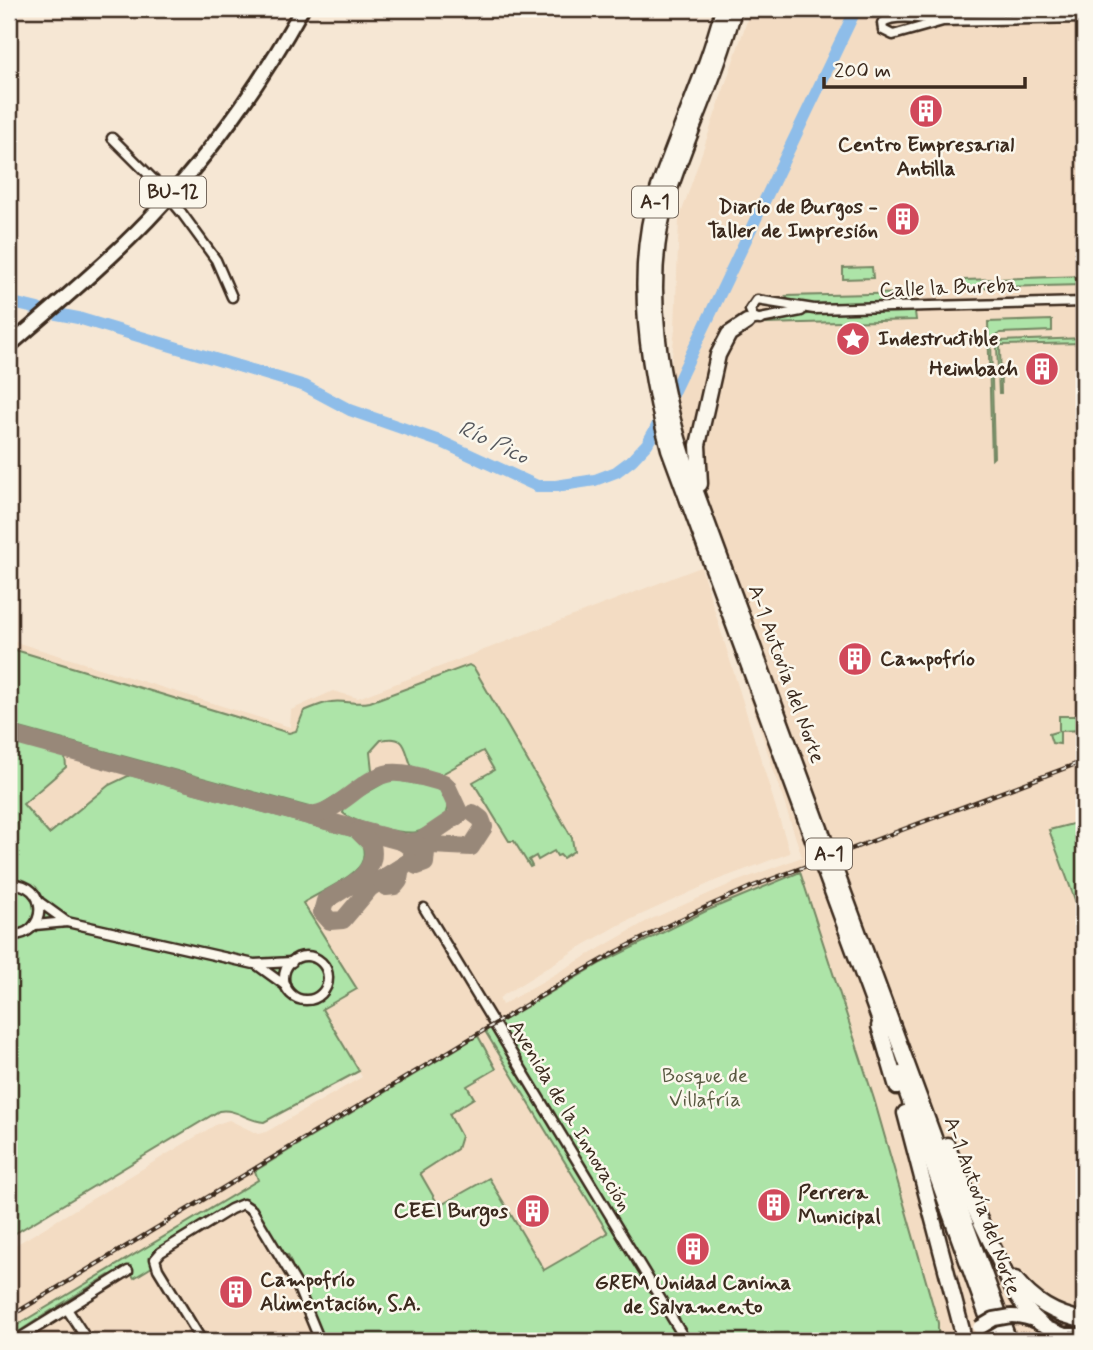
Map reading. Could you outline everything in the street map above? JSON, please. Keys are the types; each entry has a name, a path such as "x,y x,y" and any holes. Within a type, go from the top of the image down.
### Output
{"highway":[{"name":"BU-12","path":"9,346 107,261 186,177 236,114 302,9"},
{"name":"A-1 Autovía del Norte","path":"723,9 707,61 657,192 648,234 647,331 658,405 669,449 996,1341"},
{"name":"A-1 Autovía del Norte","path":"734,9 720,55 668,195 661,224 656,291 659,344 671,414 682,453 750,640 1009,1341"},
{"path":"750,640 745,612 700,484 697,455 718,355 729,334 754,321"},
{"path":"873,974 882,984 920,1083 969,1197 1019,1299 1030,1315 1059,1341"},
{"name":"A-1","path":"869,991 965,1341"},
{"path":"969,1197 1005,1264 1025,1291 1049,1309 1084,1320"},
{"path":"965,1341 979,1328 994,1320 1011,1316 1025,1317 1065,1335 1084,1335"}],"street":[{"path":"943,21 894,35 883,30 882,23 890,18 943,21 1084,18"},
{"path":"112,138 155,181 181,212 216,260 232,297"},
{"name":"Calle la Bureba","path":"814,309 757,300 751,307 751,314 754,321 814,309 1084,302"},
{"path":"9,884 28,887 38,901 67,922"},
{"path":"35,925 40,909 38,901"},
{"name":"Avenida de la Innovación","path":"425,908 686,1341"},
{"path":"9,935 21,935 35,925 67,922 254,964 292,962 302,957 316,959 326,969 327,983 319,995 306,1000 293,995 286,986 254,964"},
{"path":"286,986 286,970 292,962"},
{"path":"202,1341 158,1269 155,1259 161,1252 243,1204 252,1210 296,1283 320,1341"},
{"path":"15,1341 128,1271"},
{"path":"67,1309 88,1341"}],"shaded area":[{"path":"751,9 1084,9 1084,1341 9,1341 9,1249 217,1124 229,1120 258,1134 266,1132 362,1077 321,1009 9,841 9,640 290,727 291,710 333,691 358,698 701,567 790,853 717,880 621,924 499,998 502,1005 647,921 733,883 802,857 708,570 661,453 675,329 679,220"}],"green space":[{"path":"872,267 873,278 843,279 843,268"},
{"path":"1084,276 1084,285 960,288 964,280"},
{"path":"912,293 909,303 814,306 790,303 786,296"},
{"path":"915,312 916,320 765,324 808,314"},
{"path":"1052,320 1052,331 1000,333 991,341 992,459 988,322"},
{"path":"1084,338 1084,343 1000,345 999,393 997,346 1000,341"},
{"path":"9,648 289,733 296,731 304,711 317,706 336,702 370,702 469,665 474,668 572,838 574,851 563,858 557,856 554,851 538,860 536,856 529,860 532,866 530,867 514,841 509,841 473,782 494,770 483,751 440,775 412,767 401,741 381,740 370,752 372,770 369,775 317,807 309,807 9,725 9,678 14,672 9,670"},
{"path":"1059,716 1084,716 1084,730 1060,731 1060,744 1052,743 1049,734 1059,731"},
{"path":"9,741 65,756 66,767 23,804 49,834 109,785 130,775 352,836 363,847 364,853 361,864 351,875 303,903 357,989 322,1009 359,1071 264,1122 231,1111 219,1111 9,1237"},
{"path":"391,779 439,788 449,805 446,816 421,831 410,832 368,824 343,813 345,805"},
{"path":"1084,821 1084,924 1049,830"},
{"name":"Bosque de Villafría","path":"800,872 874,1099 938,1323 938,1341 322,1341 288,1255 285,1256 252,1204 244,1201 234,1203 156,1251 152,1257 152,1267 134,1278 127,1267 112,1276 109,1275 58,1306 57,1312 52,1310 9,1338 9,1330 258,1180 255,1171 478,1036 496,1069 467,1086 474,1098 449,1114 461,1136 457,1149 420,1173 439,1206 489,1178 544,1270 608,1233 485,1031 601,963 706,911"}],"waterway":[{"name":"Río Pico","path":"57,314 305,386 350,410 442,442 537,486 595,480 616,472 647,444 655,430 856,9"},
{"name":"Río Pico","path":"9,302 38,309"}],"taxiway":[{"path":"9,734 411,844 471,847 484,827 481,819 473,813"},
{"path":"308,815 330,809 369,782 390,773 410,774 444,783 460,814 420,841 410,842"},
{"path":"358,831 372,845 371,864 359,879 325,901 322,912 330,921 343,920 370,888 410,861 411,850 403,842"},
{"path":"400,873 395,886 386,887 380,880 409,862 417,866 425,863 426,852 422,847 411,844"}],"railway":[{"path":"9,1317 574,976 639,940 751,887 1084,761"}],"place":[{"name":"Centro Empresarial Antilla","path":"926,111"},
{"name":"Diario de Burgos - Taller de Impresión","path":"903,219"},
{"name":"Indestructible","path":"853,339"},
{"name":"Heimbach","path":"1042,369"},
{"name":"Campofrío","path":"855,659"},
{"name":"Perrera Municipal","path":"774,1205"},
{"name":"CEEI Burgos","path":"533,1211"},
{"name":"GREM Unidad Canina de Salvamento","path":"693,1249"},
{"name":"Campofrío Alimentación, S.A.","path":"236,1292"}]}
